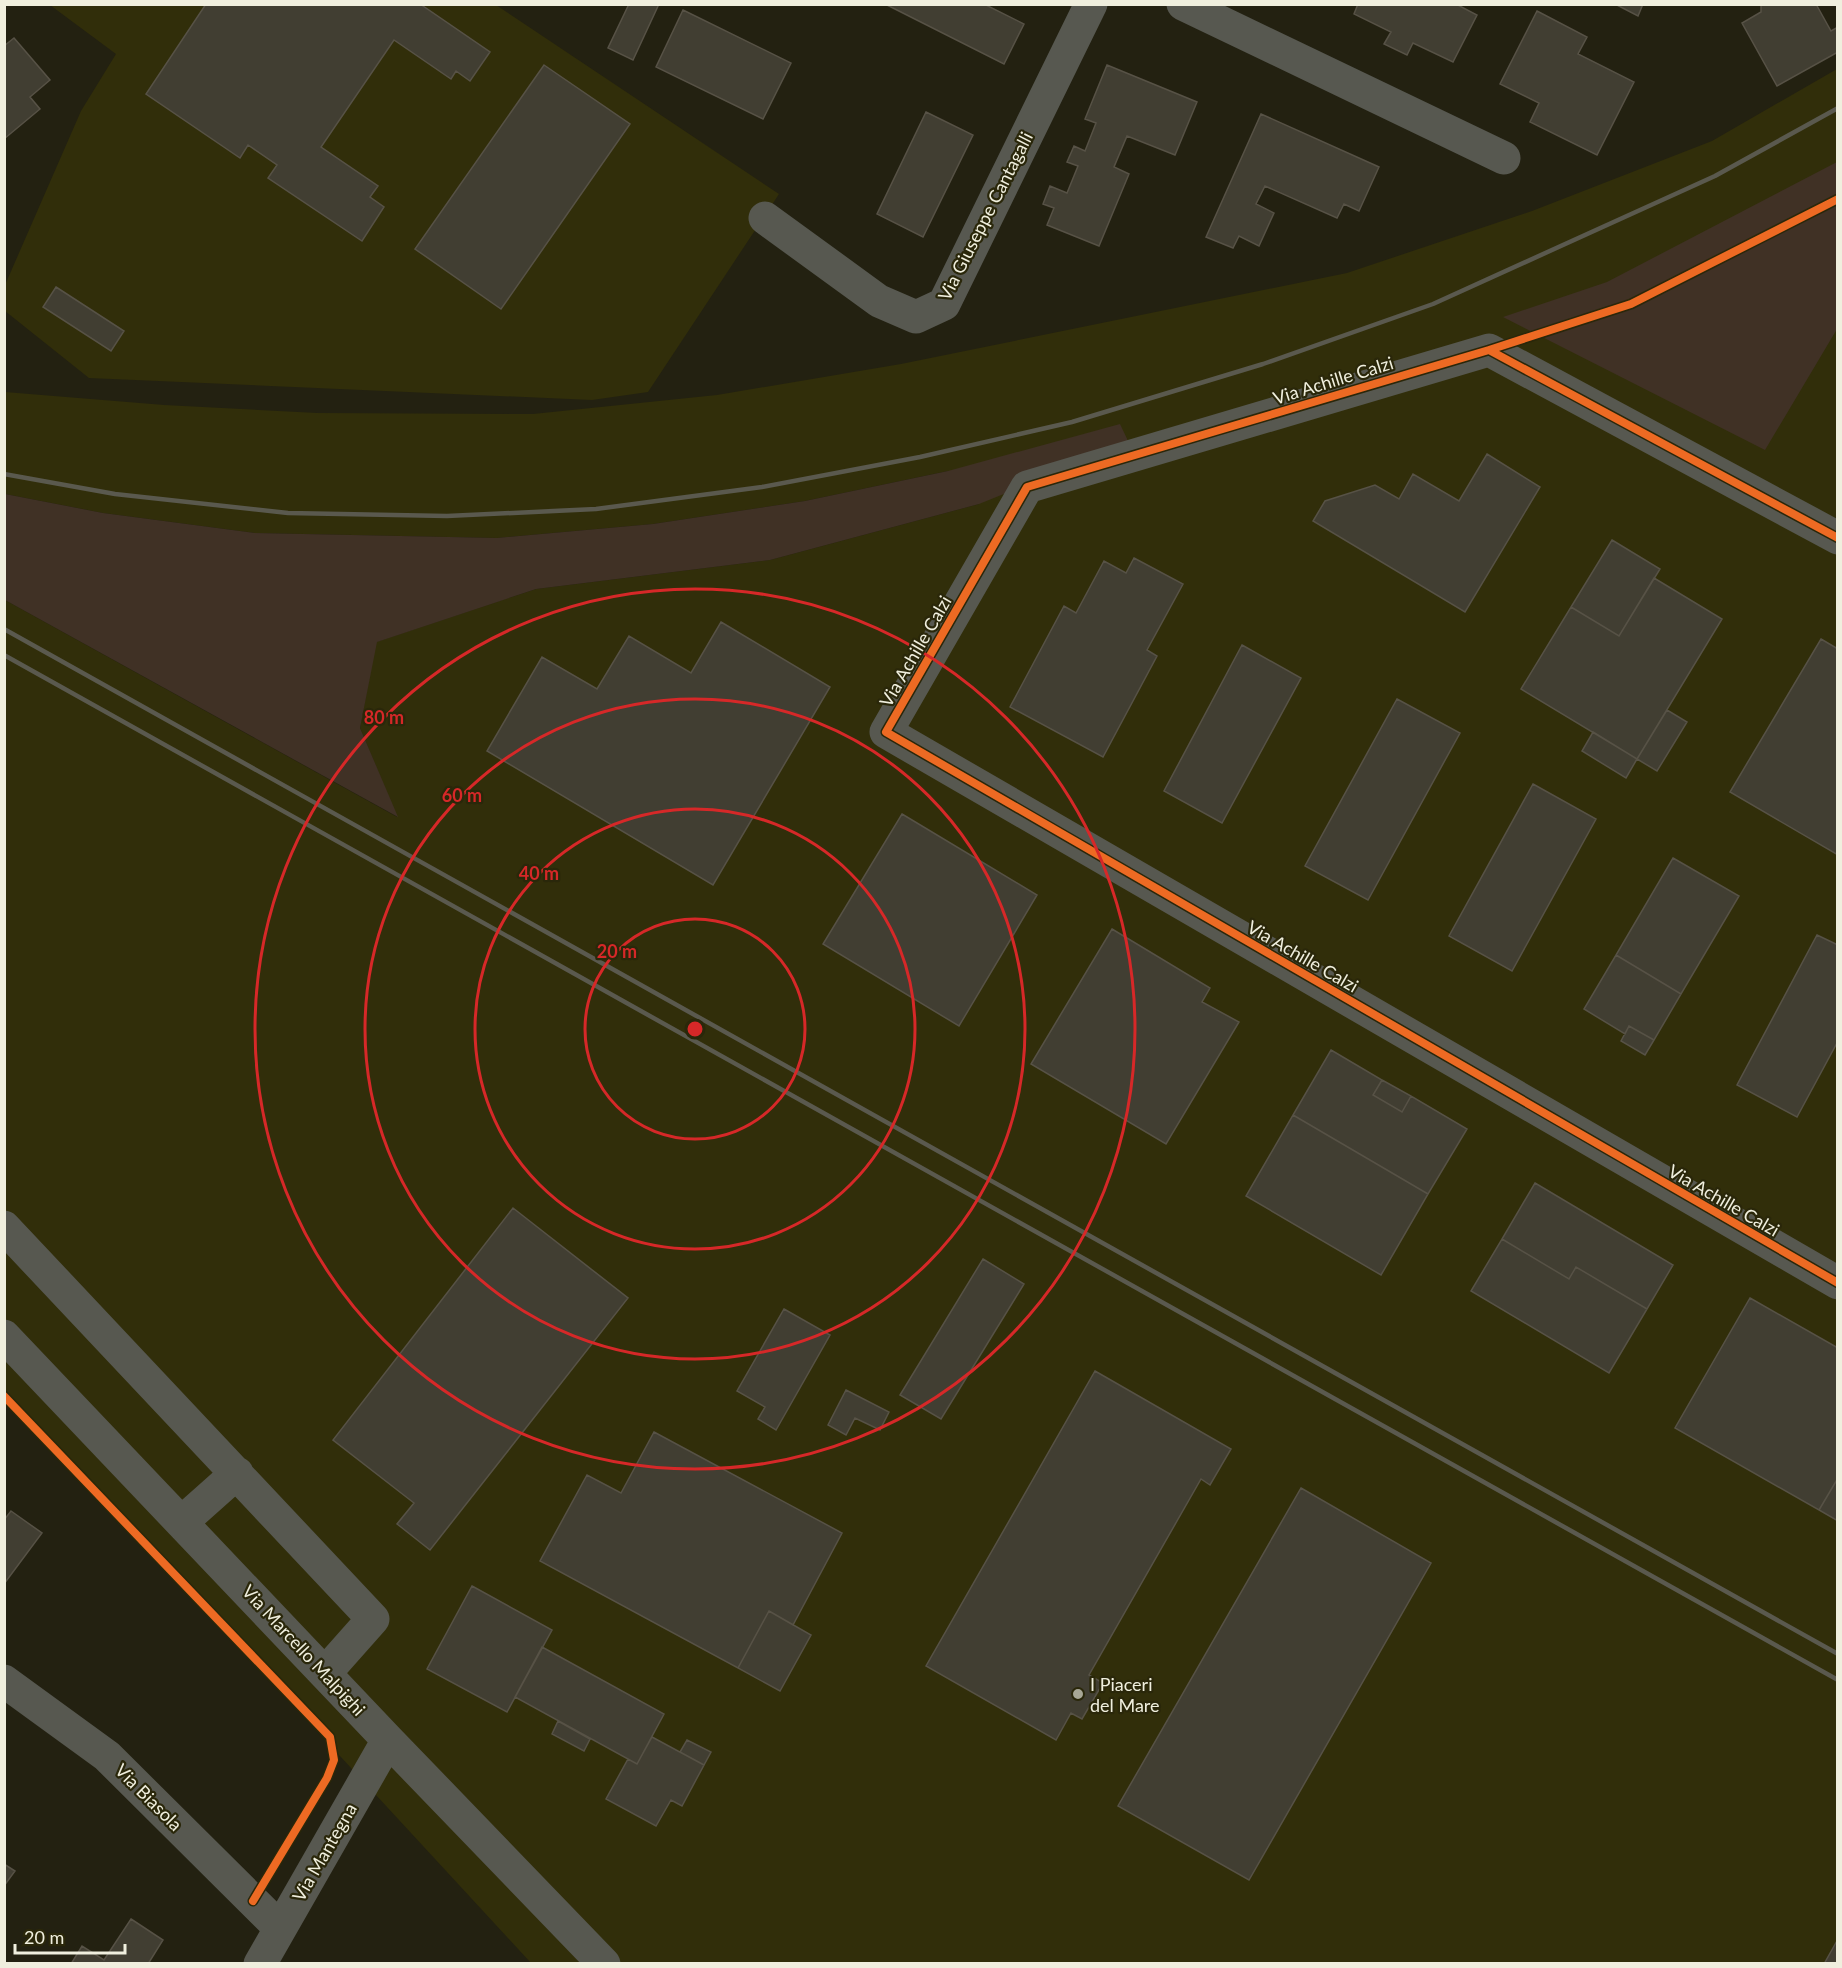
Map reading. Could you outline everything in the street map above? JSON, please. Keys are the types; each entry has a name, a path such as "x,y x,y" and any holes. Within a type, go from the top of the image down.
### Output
{"street":[{"name":"Via Giuseppe Cantagalli","path":"765,218 879,301 916,317 944,304 1091,4"},
{"path":"1183,4 1504,158"},
{"name":"Via Achille Calzi","path":"1838,538 1488,350 1027,487 886,732 1838,1283"},
{"path":"4,1227 373,1619 326,1672"},
{"name":"Via Marcello Malpighi","path":"4,1336 604,1964"},
{"path":"183,1521 237,1473"},
{"name":"Via Biasola","path":"4,1681 107,1756 280,1928"},
{"name":"Via Mantegna","path":"260,1964 388,1740"}],"shaded area":[{"path":"50,5 496,5 779,194 648,392 592,400 89,378 5,311 5,285 81,111 116,54"},
{"path":"1837,69 1837,1963 531,1963 5,1393 5,600 397,817 360,728 376,642 536,589 770,560 979,504 948,471 805,501 653,524 497,538 255,533 103,513 5,494 5,392 164,405 317,413 533,414 717,395 901,364 1347,273 1532,211 1712,141"},
{"path":"1837,162 1837,329 1765,450 1503,317 1607,282"},
{"path":"1120,424 1129,443 979,504 770,560 536,589 377,642 360,728 398,817 5,600 5,494 103,513 255,533 497,538 653,524 805,501 948,471"}],"building":[{"path":"206,4 420,4 490,52 470,81 456,71 451,79 394,40 321,147 378,186 370,197 384,207 362,241 268,178 277,165 248,145 240,158 146,94"},
{"path":"629,4 659,4 633,60 608,48"},
{"path":"885,4 984,4 1024,24 1004,64"},
{"path":"1358,4 1456,4 1477,15 1453,62 1413,43 1407,55 1384,44 1391,32 1354,14"},
{"path":"1615,4 1643,4 1638,16"},
{"path":"1761,4 1816,4 1831,31 1838,27 1838,52 1777,86 1742,23 1761,12"},
{"path":"683,10 791,63 763,119 656,67"},
{"path":"1537,11 1587,37 1578,54 1634,82 1597,155 1530,122 1539,103 1500,84"},
{"path":"14,38 50,80 30,97 40,109 4,139 4,46"},
{"path":"544,65 630,124 501,309 415,249"},
{"path":"1107,65 1197,102 1175,155 1127,136 1114,167 1129,174 1099,246 1047,225 1054,208 1043,204 1050,186 1067,193 1078,166 1067,162 1074,146 1085,151 1096,123 1085,119"},
{"path":"926,112 973,135 923,237 877,214"},
{"path":"1261,114 1379,167 1359,211 1344,204 1337,218 1265,186 1256,204 1274,213 1259,246 1239,236 1233,248 1206,237"},
{"path":"56,287 124,331 111,351 43,307"},
{"path":"1487,454 1540,487 1465,612 1313,521 1325,501 1375,485 1399,499 1413,474 1459,501"},
{"path":"1612,540 1660,569 1619,636 1571,607"},
{"path":"1134,558 1183,584 1147,650 1157,656 1103,757 1010,707 1064,606 1076,613 1104,561 1126,573"},
{"path":"1654,578 1722,619 1637,759 1521,689 1571,607 1619,636"},
{"path":"721,622 830,687 713,885 487,751 542,657 597,689 629,636 691,673"},
{"path":"1821,639 1838,649 1838,855 1730,792"},
{"path":"1242,645 1301,678 1222,823 1164,791"},
{"path":"1397,699 1460,733 1368,900 1305,866"},
{"path":"1667,710 1687,722 1657,771 1637,759"},
{"path":"1593,732 1637,759 1626,778 1582,751"},
{"path":"1533,784 1596,819 1512,971 1449,936"},
{"path":"902,814 1037,895 959,1026 823,944"},
{"path":"1673,858 1739,896 1681,994 1616,955"},
{"path":"1112,929 1210,988 1202,1002 1239,1022 1166,1144 1031,1064"},
{"path":"1817,935 1838,945 1838,1041 1797,1117 1737,1085"},
{"path":"1616,955 1681,994 1654,1040 1629,1026 1625,1034 1584,1009"},
{"path":"1629,1026 1654,1040 1645,1055 1621,1041"},
{"path":"1331,1050 1382,1080 1373,1095 1402,1112 1411,1096 1467,1129 1428,1194 1293,1115"},
{"path":"1382,1080 1411,1096 1402,1112 1373,1095"},
{"path":"1293,1115 1428,1194 1381,1275 1246,1196"},
{"path":"1535,1183 1673,1265 1647,1309 1576,1267 1569,1279 1502,1239"},
{"path":"513,1208 628,1298 430,1550 397,1524 414,1503 333,1440"},
{"path":"1502,1239 1569,1279 1576,1267 1647,1309 1609,1373 1471,1291"},
{"path":"983,1259 1024,1284 941,1419 900,1395"},
{"path":"1750,1298 1838,1348 1838,1478 1819,1510 1675,1428"},
{"path":"784,1309 830,1335 776,1430 758,1419 765,1407 737,1391"},
{"path":"1095,1371 1231,1449 1210,1485 1201,1479 1089,1675 1103,1683 1082,1719 1071,1713 1056,1740 926,1666"},
{"path":"846,1390 889,1412 880,1430 855,1418 846,1435 828,1425"},
{"path":"654,1432 842,1533 793,1625 769,1611 738,1668 540,1561 587,1475 621,1493"},
{"path":"1838,1478 1838,1521 1819,1510"},
{"path":"1301,1488 1431,1563 1249,1880 1118,1806"},
{"path":"11,1511 42,1533 4,1584 4,1520"},
{"path":"472,1586 552,1630 507,1712 427,1669"},
{"path":"769,1611 811,1635 780,1691 738,1668"},
{"path":"542,1647 664,1714 637,1764 515,1697"},
{"path":"558,1721 590,1739 584,1751 552,1734"},
{"path":"652,1737 704,1765 682,1806 671,1800 656,1826 606,1799 628,1759 637,1764"},
{"path":"687,1740 711,1752 704,1765 680,1752"},
{"path":"4,1864 15,1871 4,1886"},
{"path":"131,1919 163,1940 148,1964 71,1964 82,1946 104,1960"},
{"path":"1838,1939 1838,1964 1824,1964"}],"railway":[{"path":"4,474 115,494 288,513 447,516 596,509 762,487 920,457 1072,422 1263,364 1433,304 1715,176 1838,108"},
{"path":"4,629 1838,1654"},
{"path":"4,655 1838,1680"}],"cycle path":[{"path":"1489,350 1631,304 1838,199"},
{"path":"1838,538 1489,350 1027,487 886,732 1838,1283"},
{"path":"4,1396 330,1737 334,1760 327,1778 253,1901"}],"place":[{"name":"I Piaceri del Mare","path":"1078,1694"}]}
